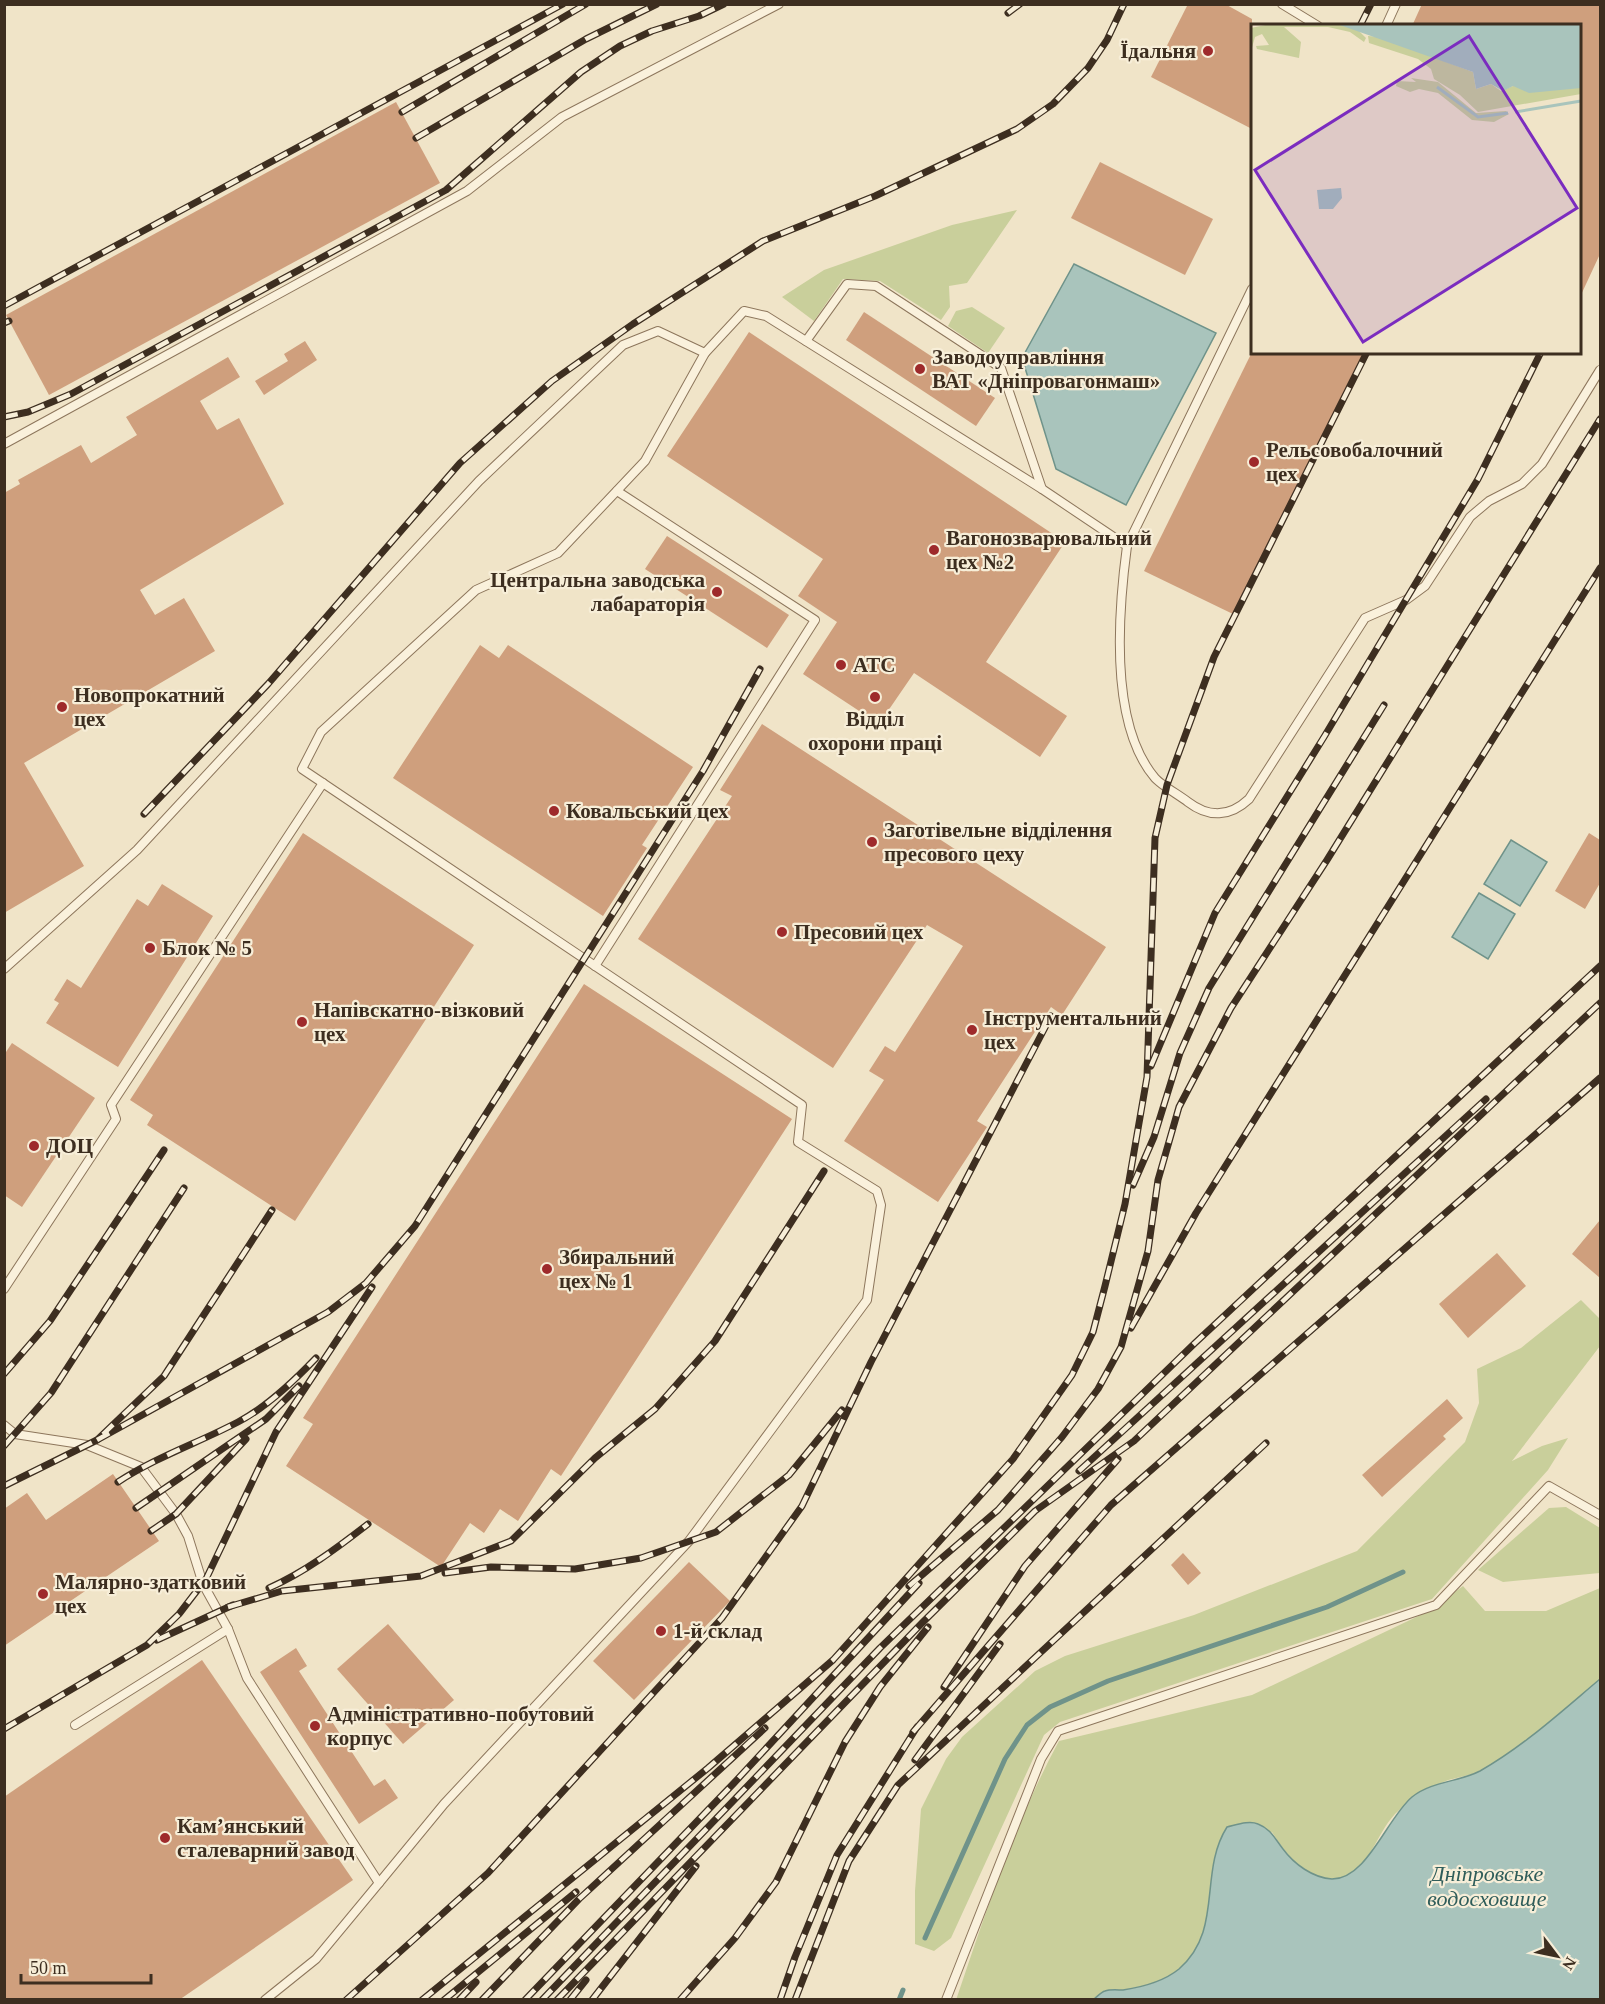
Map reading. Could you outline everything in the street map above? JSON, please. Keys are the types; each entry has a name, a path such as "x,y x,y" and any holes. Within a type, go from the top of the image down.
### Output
{"lane":[{"path":"4,444 467,191 562,117 779,4"},
{"path":"1282,4 1315,24"},
{"path":"1387,24 1396,4"},
{"path":"806,341 846,284 876,286 1001,368 1042,489"},
{"path":"1251,291 1127,546 1120,597 1123,701 1133,743 1156,779 1196,808 1215,814 1228,813 1249,799 1365,618 1406,600 1425,586 1470,517 1489,501 1522,484 1542,464 1600,370"},
{"path":"265,2000 316,1959 444,1804 689,1541 867,1300 881,1205 877,1191 798,1142 802,1105 302,769 321,732 476,590 558,553 645,461 705,353 744,311 766,316 1042,489 1127,546"},
{"path":"4,969 137,850 479,481 623,345 658,331 705,353"},
{"path":"595,966 815,620 617,491"},
{"path":"4,1289 116,1119 111,1104 323,783"},
{"path":"4,1425 15,1434 87,1445 141,1467 177,1514 188,1536 203,1584 228,1629 247,1678 379,1883"},
{"path":"946,2000 1041,1759 1058,1731 1436,1605 1549,1486 1600,1515"},
{"path":"75,1725 228,1629"}],"green space":[{"path":"1017,210 967,283 949,286 950,307 941,320 880,281 843,279 814,321 782,297 824,270 952,225"},
{"path":"972,307 1005,328 988,353 948,326 956,311"},
{"path":"1581,1300 1600,1319 1600,1346 1512,1461 1542,1446 1568,1438 1548,1470 1432,1599 1060,1722 1044,1735 951,1938 934,1951 915,1944 915,1891 921,1809 946,1759 962,1737 1035,1671 1065,1656 1194,1615 1357,1551 1465,1442 1479,1403 1477,1369 1521,1348"},
{"path":"1566,1507 1600,1528 1600,1573 1503,1582 1478,1570 1549,1508"},
{"path":"1463,1586 1485,1611 1546,1611 1600,1588 1600,1679 1512,1751 1480,1771 1450,1779 1435,1786 1405,1805 1388,1823 1364,1862 1347,1876 1325,1879 1306,1871 1283,1849 1272,1832 1227,1827 1218,1845 1201,1937 1193,1954 1179,1969 1166,1977 1138,1987 1107,1990 1094,1999 956,2000 1015,1835 1059,1741 1252,1695 1429,1611"}],"water":[{"path":"1074,264 1216,333 1126,505 1056,469 1022,358"},
{"path":"1511,840 1547,862 1520,906 1484,884"},
{"path":"1479,893 1515,914 1488,959 1452,937"},
{"name":"Дніпровське водосховище","path":"1600,1679 1600,1999 1094,1999 1107,1990 1130,1989 1160,1981 1173,1974 1193,1954 1206,1919 1218,1845 1227,1827 1247,1823 1258,1824 1270,1831 1287,1855 1304,1869 1325,1878 1344,1876 1366,1859 1412,1797 1428,1788 1472,1775 1512,1751"}],"building":[{"name":"Їдальня","path":"1188,4 1225,4 1252,19 1251,128 1151,77"},
{"path":"1422,4 1600,4 1600,254 1581,295 1581,24 1413,24"},
{"path":"396,102 440,183 49,395 6,315"},
{"path":"1100,162 1213,219 1185,275 1071,218"},
{"name":"Заводоуправління ВАТ «Дніпровагонмаш»","path":"864,312 995,398 976,426 846,340"},
{"name":"Вагонозварювальний цех №2","path":"749,332 1065,542 986,662 1067,716 1040,757 914,673 879,724 803,674 837,622 798,596 823,559 667,456"},
{"path":"305,341 317,360 264,395 255,381 288,361 284,354"},
{"name":"Рельсовобалочний цех","path":"1251,354 1363,354 1235,615 1144,571"},
{"name":"Новопрокатний цех","path":"228,357 240,377 200,401 217,430 239,418 284,504 140,590 155,615 184,598 215,651 24,763 84,866 4,913 4,493 20,484 18,480 81,445 91,463 137,435 126,417"},
{"name":"Центральна заводська лабараторія","path":"667,536 789,615 767,648 645,569"},
{"name":"Ковальський цех","path":"480,645 499,658 508,645 693,767 642,845 647,848 603,916 393,778"},
{"path":"762,724 1106,947 1062,1015 1051,1007 977,1121 987,1127 938,1202 844,1141 884,1080 869,1071 885,1046 895,1052 963,946 927,925 833,1068 638,939 732,796 720,790"},
{"name":"Напівскатно-візковий цех","path":"303,833 474,945 295,1221 147,1125 153,1115 130,1100"},
{"path":"1589,833 1600,840 1600,883 1585,909 1555,891"},
{"name":"Блок № 5","path":"162,884 213,916 118,1067 46,1023 59,1003 54,1000 67,979 81,988 137,899 148,906"},
{"name":"Збиральний цех № 1","path":"584,984 792,1119 561,1476 551,1469 518,1521 500,1509 484,1533 470,1523 441,1567 286,1466 313,1424 303,1418"},
{"name":"ДОЦ","path":"12,1043 95,1098 22,1207 4,1195 4,1055"},
{"path":"1600,1220 1600,1278 1572,1254"},
{"path":"1497,1253 1526,1286 1468,1338 1439,1304"},
{"path":"1447,1399 1463,1418 1443,1436 1446,1439 1382,1497 1362,1475"},
{"name":"Малярно-здатковий цех","path":"113,1474 159,1541 4,1646 4,1509 27,1493 46,1520"},
{"path":"1183,1553 1201,1573 1188,1585 1171,1565"},
{"name":"1-й склад","path":"689,1562 730,1601 634,1700 593,1661"},
{"path":"388,1624 454,1700 403,1744 337,1669"},
{"name":"Адміністративно-побутовий корпус","path":"296,1648 307,1666 299,1671 374,1786 385,1779 398,1798 359,1824 260,1672"},
{"name":"Кам’янський сталеварний завод","path":"202,1660 353,1880 179,2000 4,2000 4,1797"}],"waterway":[{"path":"925,1938 1005,1759 1027,1725 1050,1707 1108,1681 1327,1607 1403,1572"},
{"path":"899,2000 903,1990"}],"railway":[{"path":"4,306 563,4"},
{"path":"402,112 586,4"},
{"path":"416,138 586,39 657,4"},
{"path":"4,417 28,412 71,394 446,190 581,72 620,46 652,31 699,16 724,4"},
{"path":"1008,13 1020,4"},
{"path":"144,814 268,684 460,463 552,381 633,324 763,241 875,196 1017,129 1053,104 1088,68 1107,40 1124,4"},
{"path":"1361,24 1371,4"},
{"path":"4,323 9,321"},
{"path":"422,2000 708,1768 833,1660 1013,1459 1072,1375 1093,1332 1105,1286 1125,1204 1147,1077 1155,838 1167,785 1214,657 1366,354"},
{"path":"1151,1066 1215,913 1324,737 1478,479 1540,354"},
{"path":"909,1586 998,1510 1062,1437 1098,1389 1121,1347 1148,1251 1158,1180 1179,1107 1231,1008 1327,860 1600,419"},
{"path":"1131,1328 1196,1213 1600,568"},
{"path":"97,1440 328,1312 366,1283 415,1226 703,771 760,669"},
{"path":"1133,1185 1154,1137 1180,1053 1209,988 1384,705"},
{"path":"542,2000 880,1648 1195,1343 1600,966"},
{"path":"557,2000 922,1623 1035,1511 1134,1441 1600,1003"},
{"path":"346,2000 488,1873 722,1618 802,1506 871,1362 1051,1016"},
{"path":"913,1732 1111,1505 1600,1078"},
{"path":"1079,1471 1486,1099"},
{"path":"4,1374 50,1321 164,1150"},
{"path":"228,1607 282,1591 421,1576 511,1541 595,1458 655,1409 715,1341 824,1171"},
{"path":"4,1446 51,1393 184,1188"},
{"path":"4,1486 97,1440 164,1376 272,1210"},
{"path":"4,1729 147,1645 179,1614 206,1579 276,1432 372,1287"},
{"path":"118,1482 147,1465 249,1416 280,1393 316,1358"},
{"path":"136,1508 266,1419 299,1386"},
{"path":"445,1573 491,1567 575,1569 641,1558 716,1532 789,1475 842,1410"},
{"path":"151,1531 176,1514 246,1439"},
{"path":"795,2000 849,1861 898,1785 1266,1443"},
{"path":"944,1687 1025,1566 1118,1459"},
{"path":"269,1588 333,1551 368,1524"},
{"path":"525,2000 734,1783 919,1583"},
{"path":"157,1640 233,1605"},
{"path":"680,2000 735,1938 776,1882 845,1742 880,1687 928,1627"},
{"path":"915,1760 1000,1644"},
{"path":"780,2000 837,1855 917,1727"},
{"path":"482,2000 579,1899 765,1728"},
{"path":"592,2000 696,1866"},
{"path":"444,2000 576,1892"},
{"path":"570,2000 586,1980"},
{"path":"459,2000 476,1982"}],"place":[{"name":"Їдальня","path":"1208,51"},
{"name":"Заводоуправління ВАТ «Дніпровагонмаш»","path":"920,369"},
{"name":"Рельсовобалочний цех","path":"1254,462"},
{"name":"Вагонозварювальний цех №2","path":"934,550"},
{"name":"Центральна заводська лабараторія","path":"717,592"},
{"name":"АТС","path":"841,665"},
{"name":"Відділ охорони праці","path":"875,697"},
{"name":"Новопрокатний цех","path":"62,707"},
{"name":"Ковальський цех","path":"554,811"},
{"name":"Заготівельне відділення пресового цеху","path":"872,842"},
{"name":"Пресовий цех","path":"782,932"},
{"name":"Блок № 5","path":"150,948"},
{"name":"Напівскатно-візковий цех","path":"302,1022"},
{"name":"Інструментальний цех","path":"972,1030"},
{"name":"ДОЦ","path":"34,1146"},
{"name":"Збиральний цех № 1","path":"547,1269"},
{"name":"Малярно-здатковий цех","path":"43,1594"},
{"name":"1-й склад","path":"661,1631"},
{"name":"Адміністративно-побутовий корпус","path":"315,1726"},
{"name":"Кам’янський сталеварний завод","path":"165,1838"}]}
